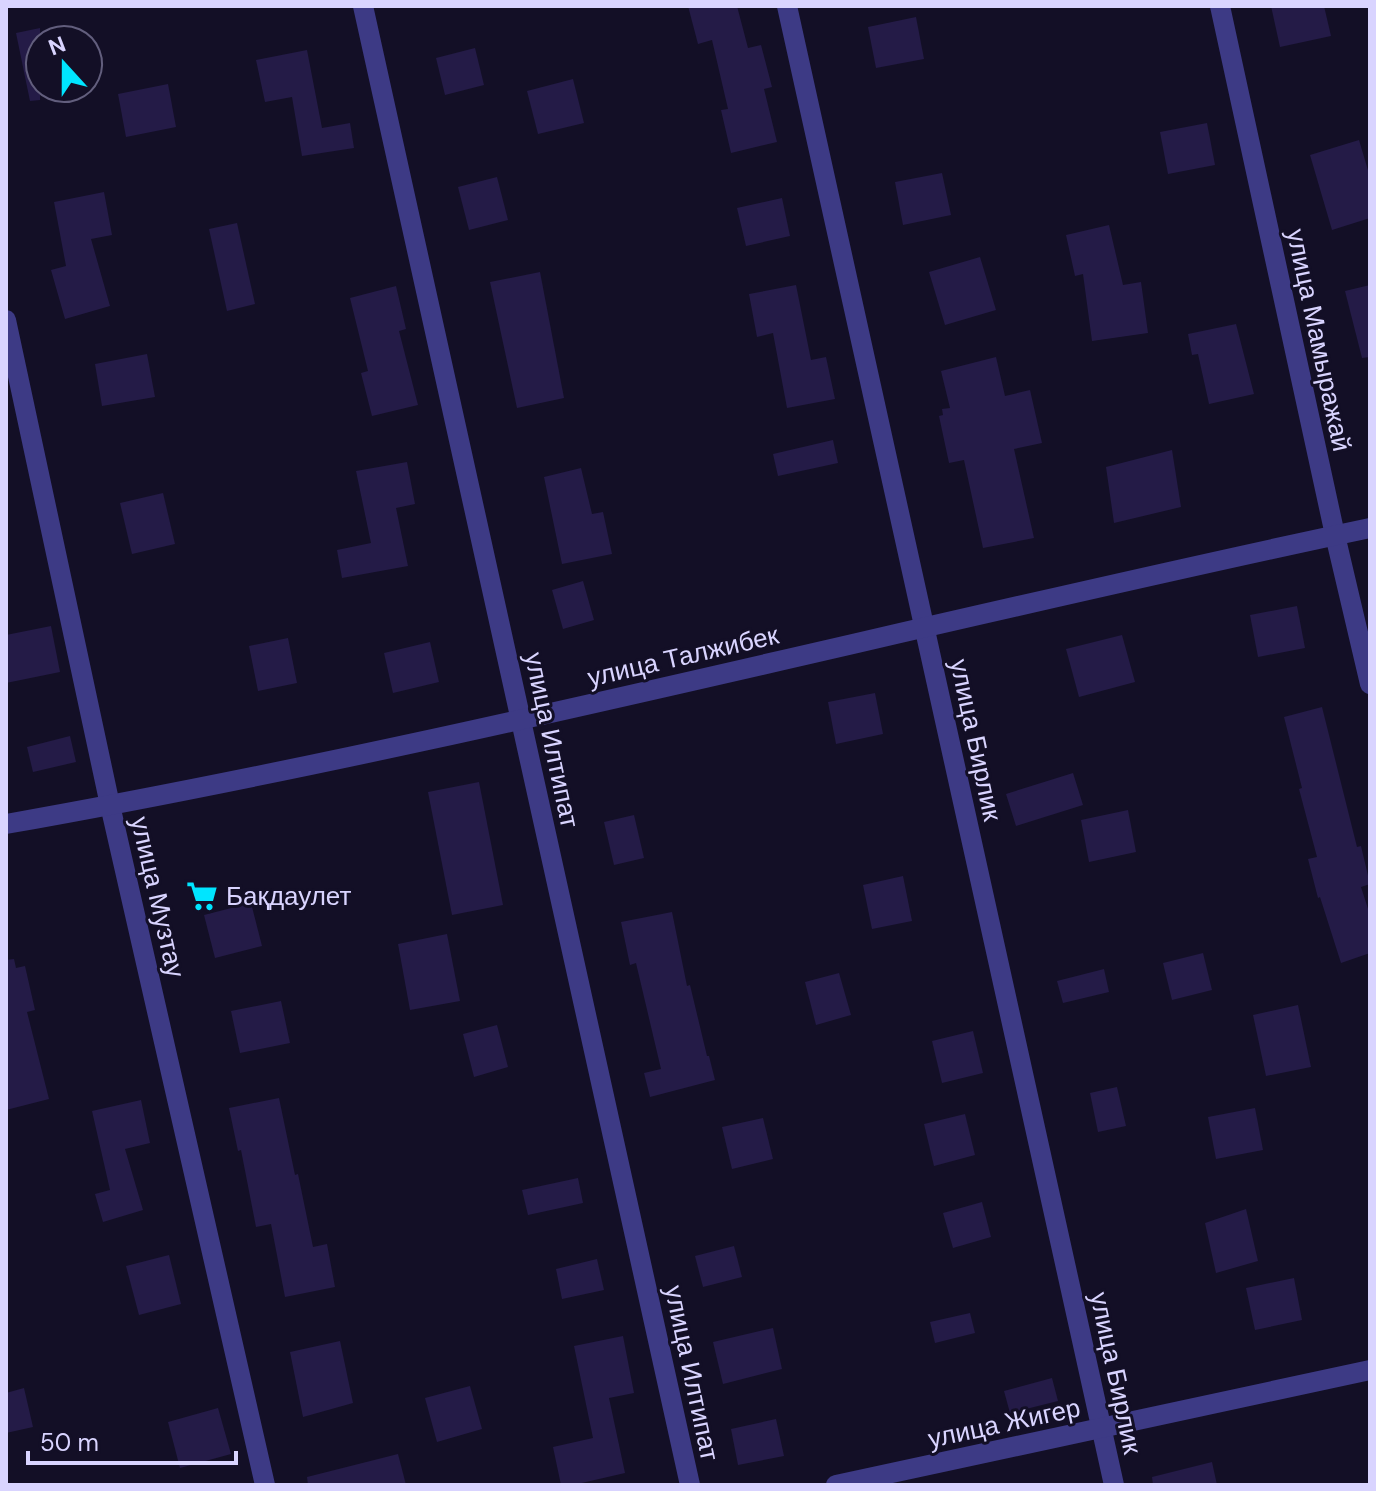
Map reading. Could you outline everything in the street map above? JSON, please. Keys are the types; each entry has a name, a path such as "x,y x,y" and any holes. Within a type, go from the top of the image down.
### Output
{"street":[{"name":"улица Илтипат","path":"363,6 690,1485"},
{"name":"улица Бирлик","path":"787,6 1114,1485"},
{"name":"улица Мамыражай","path":"1220,6 1370,684"},
{"name":"улица Музтау","path":"6,320 110,805 265,1485"},
{"name":"улица Талжибек","path":"6,824 521,721 1370,528"},
{"name":"улица Жигер","path":"836,1485 1370,1370"}],"building":[{"path":"688,6 737,6 748,48 761,45 772,87 764,89 777,142 731,153 721,110 728,109 712,40 698,44"},
{"path":"1271,6 1324,6 1331,36 1280,47"},
{"path":"916,17 924,59 876,68 868,27"},
{"path":"24,31 24,72 16,33"},
{"path":"475,48 484,85 445,95 436,58"},
{"path":"307,50 322,128 350,123 354,148 302,156 292,97 265,102 256,60"},
{"path":"573,79 584,123 538,134 527,91"},
{"path":"168,84 176,127 126,137 118,94"},
{"path":"1207,123 1215,165 1168,174 1160,132"},
{"path":"1359,140 1370,177 1370,218 1332,230 1310,155"},
{"path":"942,173 951,215 903,225 895,182"},
{"path":"497,177 508,220 469,230 458,187"},
{"path":"104,192 112,235 91,239 110,306 65,319 51,270 66,266 54,202"},
{"path":"782,198 790,236 746,246 737,208"},
{"path":"237,223 255,304 227,311 209,229"},
{"path":"1109,225 1123,285 1141,282 1148,333 1092,341 1083,274 1075,276 1066,235"},
{"path":"980,257 996,310 945,325 929,272"},
{"path":"540,272 564,398 517,408 490,282"},
{"path":"796,285 811,360 826,357 835,399 787,408 773,333 757,337 749,294"},
{"path":"1370,285 1370,357 1362,358 1345,291"},
{"path":"396,286 406,329 399,331 418,405 372,416 361,373 368,371 350,298"},
{"path":"1236,324 1254,394 1209,404 1198,354 1192,355 1188,334"},
{"path":"147,354 155,397 102,406 95,364"},
{"path":"996,357 1005,396 1030,390 1042,443 1014,449 1034,538 983,548 964,460 949,463 939,416 943,415 942,409 950,408 941,371"},
{"path":"833,440 838,463 778,476 773,454"},
{"path":"1172,450 1181,507 1114,523 1106,467"},
{"path":"407,462 415,504 396,508 408,566 342,578 337,550 371,543 356,471"},
{"path":"581,468 592,514 603,512 612,554 562,564 544,477"},
{"path":"163,493 175,544 132,554 120,503"},
{"path":"583,581 594,620 563,629 552,590"},
{"path":"1297,606 1305,648 1258,657 1250,615"},
{"path":"51,626 60,672 6,683 6,635"},
{"path":"1122,635 1135,682 1079,697 1066,649"},
{"path":"288,638 297,683 258,691 249,646"},
{"path":"430,642 439,682 393,693 384,653"},
{"path":"875,693 883,734 836,744 828,702"},
{"path":"1322,707 1357,847 1361,846 1370,884 1361,887 1370,915 1370,953 1341,963 1308,859 1317,857 1284,717"},
{"path":"70,736 76,762 33,772 27,747"},
{"path":"1073,773 1083,805 1016,826 1006,794"},
{"path":"479,782 503,905 452,915 428,792"},
{"path":"1128,810 1136,852 1089,862 1081,820"},
{"path":"634,815 644,858 614,865 604,822"},
{"path":"903,876 912,921 872,929 863,885"},
{"path":"251,903 262,946 215,958 204,915"},
{"path":"672,912 687,986 690,985 715,1080 650,1097 644,1073 661,1069 636,963 630,965 621,922"},
{"path":"447,934 460,1001 410,1010 398,944"},
{"path":"1203,953 1212,990 1172,1000 1163,963"},
{"path":"14,959 16,968 25,966 35,1010 27,1012 49,1099 6,1110 6,960"},
{"path":"1104,969 1109,992 1063,1003 1057,981"},
{"path":"839,973 851,1015 816,1025 805,982"},
{"path":"281,1001 290,1043 240,1053 231,1011"},
{"path":"1298,1005 1311,1067 1266,1076 1253,1015"},
{"path":"497,1025 508,1067 474,1077 463,1034"},
{"path":"973,1031 983,1073 942,1083 932,1041"},
{"path":"1117,1087 1126,1126 1098,1132 1090,1093"},
{"path":"279,1098 313,1247 327,1244 335,1287 285,1297 271,1224 256,1227 241,1150 238,1151 229,1108"},
{"path":"141,1100 150,1143 125,1149 143,1210 103,1222 95,1194 110,1190 92,1111"},
{"path":"1255,1108 1263,1150 1216,1159 1208,1117"},
{"path":"965,1114 975,1155 934,1166 924,1124"},
{"path":"763,1118 773,1159 732,1169 722,1127"},
{"path":"578,1178 583,1203 528,1215 522,1190"},
{"path":"982,1202 991,1237 953,1248 943,1213"},
{"path":"1246,1209 1258,1261 1216,1273 1205,1223"},
{"path":"734,1246 742,1277 703,1287 695,1256"},
{"path":"169,1255 181,1304 139,1315 126,1266"},
{"path":"597,1259 604,1290 562,1299 556,1269"},
{"path":"1294,1278 1302,1320 1255,1330 1246,1288"},
{"path":"970,1313 975,1333 935,1343 930,1322"},
{"path":"773,1328 782,1369 723,1384 713,1342"},
{"path":"623,1336 634,1393 609,1398 625,1473 561,1485 553,1447 593,1438 574,1346"},
{"path":"340,1341 353,1403 303,1417 290,1352"},
{"path":"1052,1378 1058,1401 1010,1413 1004,1391"},
{"path":"470,1386 482,1429 437,1442 425,1398"},
{"path":"24,1388 33,1427 6,1433 6,1393"},
{"path":"218,1408 231,1454 180,1468 168,1422"},
{"path":"776,1419 784,1456 738,1465 731,1429"},
{"path":"398,1454 406,1485 308,1485 307,1477"},
{"path":"1212,1462 1217,1485 1153,1485 1152,1477"}],"place":[{"name":"Бақдаулет","path":"202,896"}]}
